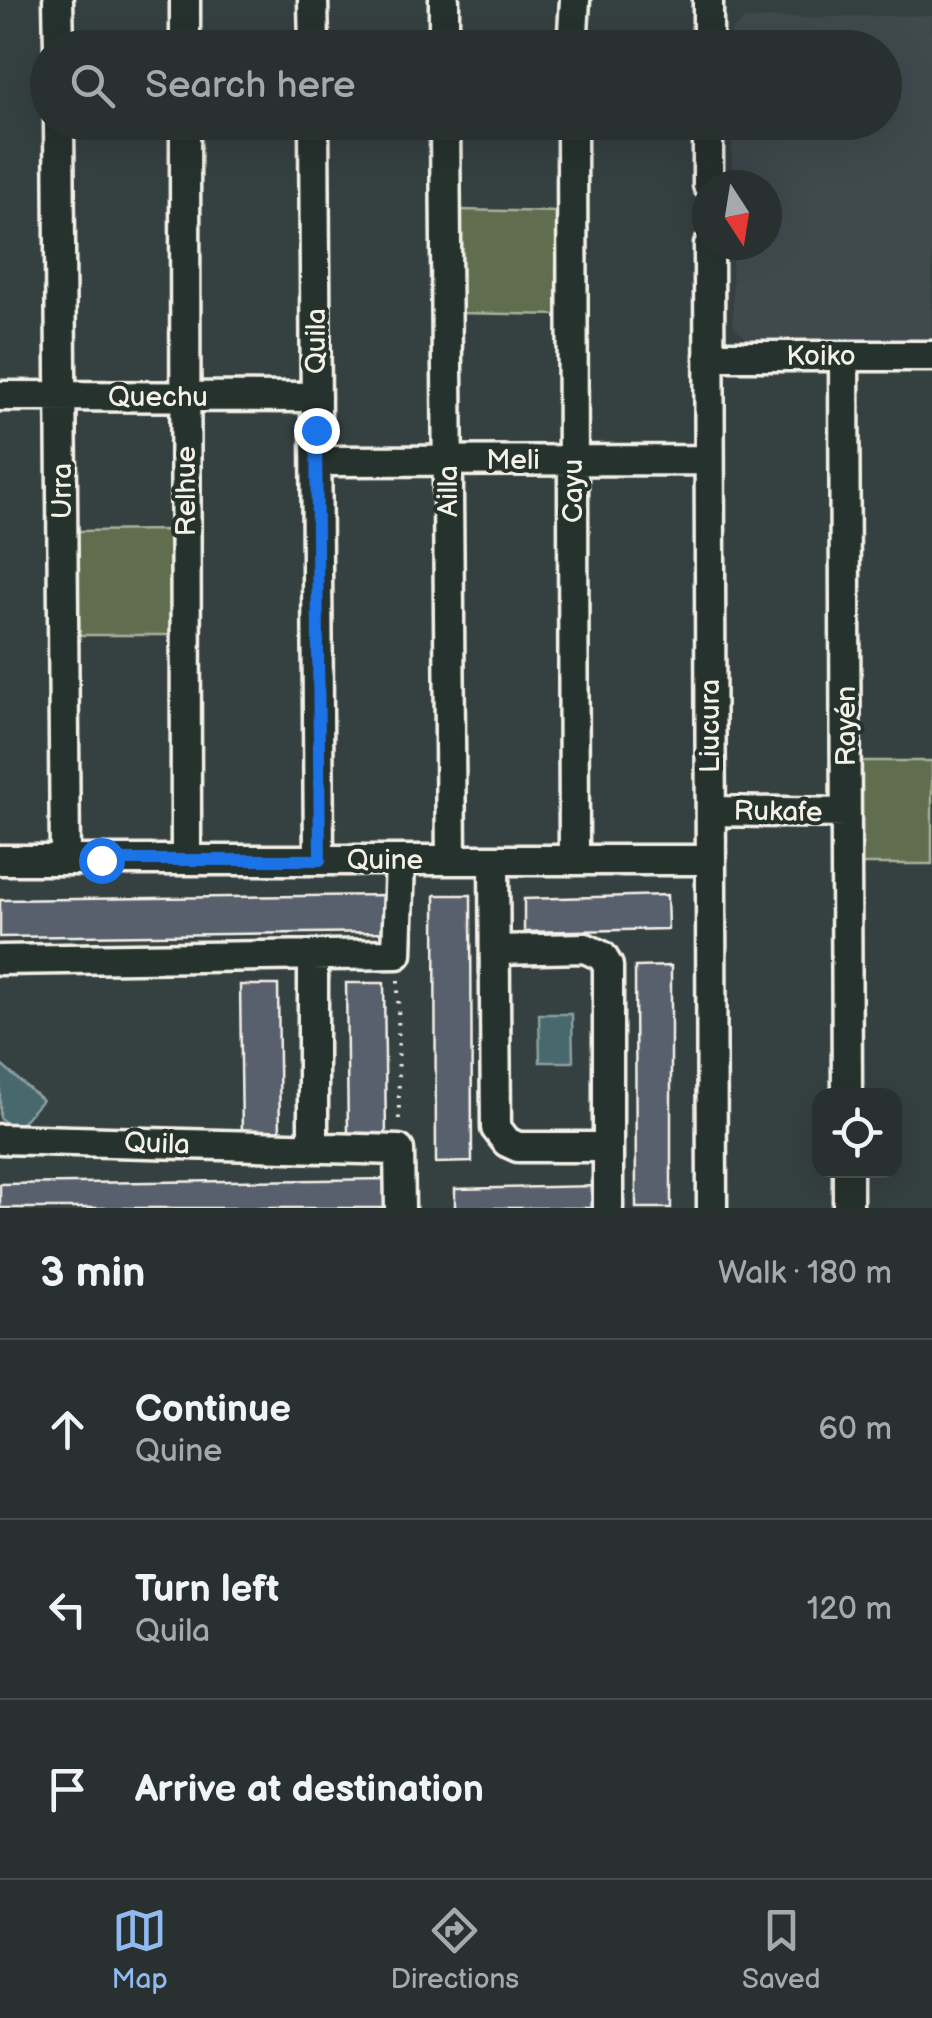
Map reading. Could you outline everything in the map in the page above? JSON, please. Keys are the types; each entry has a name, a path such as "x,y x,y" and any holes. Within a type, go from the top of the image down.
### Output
{"street":[{"path":"58,0 58,30"},
{"path":"185,0 185,30"},
{"path":"314,0 314,30"},
{"path":"444,0 444,30"},
{"path":"573,30 574,0"},
{"path":"708,0 708,30"},
{"name":"Urra","path":"59,140 65,860"},
{"name":"Relhue","path":"185,140 186,860"},
{"name":"Quila","path":"314,140 320,860"},
{"name":"Ailla","path":"445,140 451,860"},
{"name":"Cayu","path":"572,140 574,860"},
{"path":"708,140 708,170"},
{"name":"Liucura","path":"708,260 712,1208"},
{"name":"Koiko","path":"709,356 932,356"},
{"name":"Rayén","path":"844,356 847,1088"},
{"name":"Quechu","path":"0,396 316,397"},
{"name":"Meli","path":"317,461 709,460"},
{"name":"Rukafe","path":"711,811 846,813"},
{"name":"Quine","path":"0,860 711,860"},
{"path":"0,960 398,954 400,860"},
{"path":"494,860 495,1121 499,1135 518,1146 608,1146"},
{"path":"495,950 585,948 605,960 610,974 608,1208"},
{"path":"313,955 313,1148"},
{"name":"Quila","path":"0,1139 399,1150"},
{"path":"399,1150 400,1208"},
{"path":"848,1178 848,1208"}],"path":[{"path":"398,954 399,1150"}],"shaded area":[{"path":"932,15 932,340 745,337 733,325 732,260 782,260 782,170 732,170 732,140 902,140 902,30 732,30 745,19"}],"green space":[{"path":"460,210 563,212 561,315 458,313"},
{"path":"172,530 172,635 73,635 73,531"},
{"path":"854,761 932,761 932,864 854,864"}],"water":[{"path":"539,1014 572,1014 573,1062 540,1062"},
{"path":"0,1064 42,1100 15,1131 0,1118"}],"building":[{"path":"385,895 386,932 0,937 0,900"},
{"path":"435,895 471,895 472,1162 436,1163"},
{"path":"667,895 668,929 524,932 524,899"},
{"path":"671,966 671,1208 636,1208 635,967"},
{"path":"346,983 384,983 386,1135 348,1135"},
{"path":"240,985 278,985 280,1137 242,1137"},
{"path":"390,1179 391,1208 0,1208 0,1184"},
{"path":"598,1186 598,1208 455,1208 455,1189"}],"route":[{"path":"101,860 320,860 316,430"}]}
